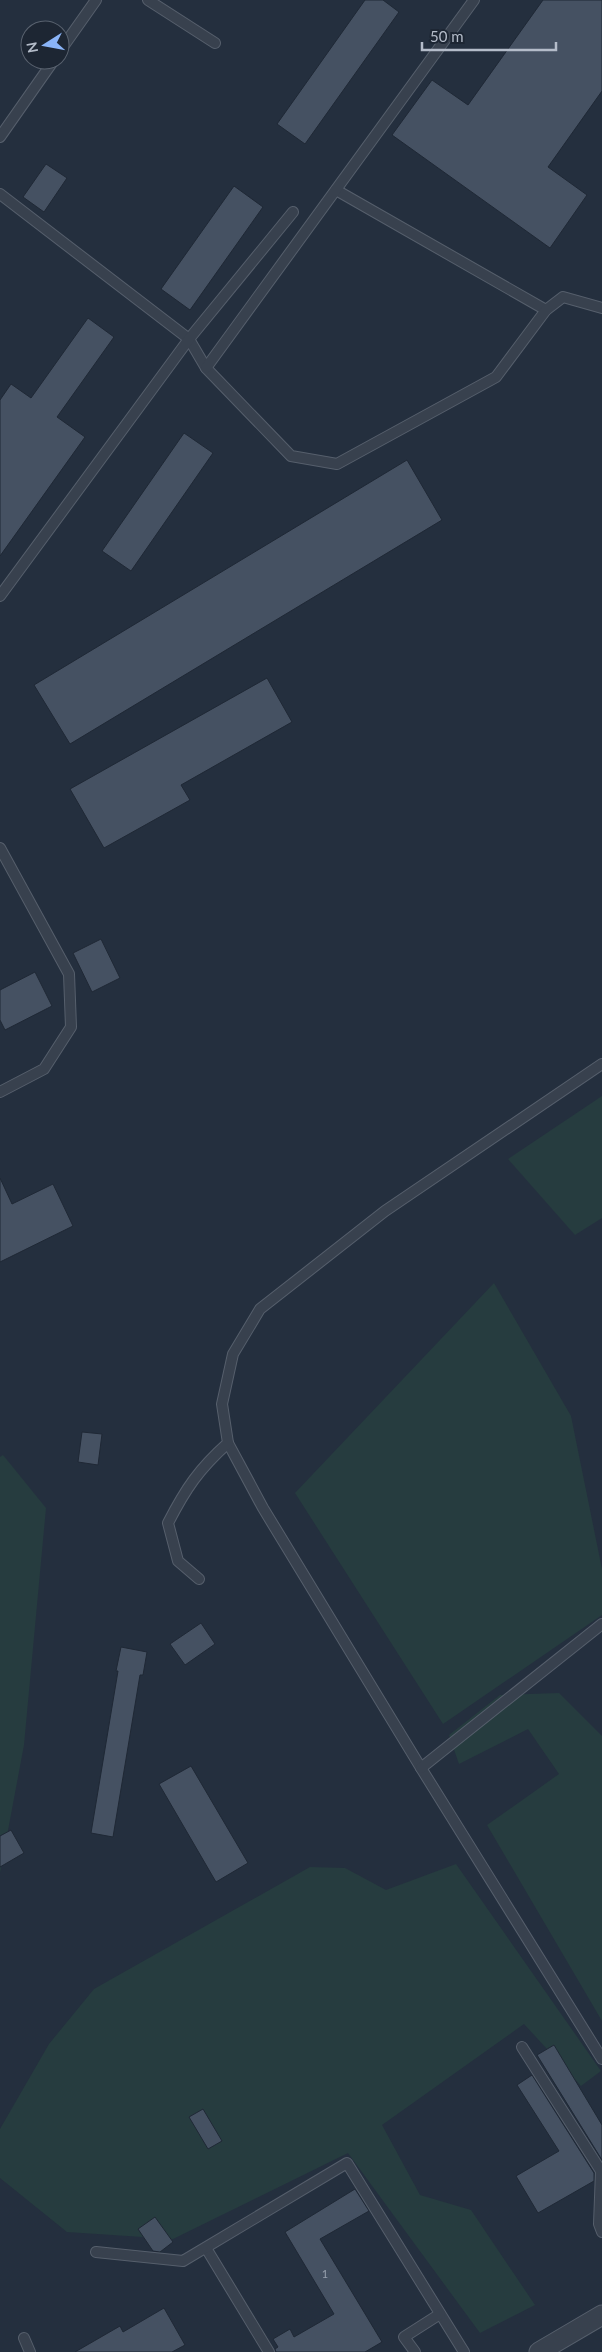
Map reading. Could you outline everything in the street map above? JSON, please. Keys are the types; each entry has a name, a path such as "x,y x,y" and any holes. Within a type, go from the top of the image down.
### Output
{"street":[{"path":"539,2352 602,2315"}],"lane":[{"path":"70,37 96,0"},
{"path":"148,0 215,43"},
{"path":"206,368 474,0"},
{"path":"0,137 47,70"},
{"path":"336,190 546,310"},
{"path":"0,194 189,339 206,368 291,456 337,464 496,377 546,310 563,297 602,308"},
{"path":"0,596 189,339 293,212"},
{"path":"0,848 69,974 71,1027 44,1070 0,1092"},
{"path":"602,1064 385,1211 260,1309 232,1354 222,1404 228,1443 263,1508 421,1768 602,2059"},
{"path":"199,1579 178,1561 168,1523 185,1490 203,1466 228,1443"},
{"path":"421,1768 602,1624"},
{"path":"522,2047 601,2171 598,2224 602,2232"},
{"path":"96,2252 183,2262 347,2163 464,2352"},
{"path":"206,2248 270,2352"},
{"path":"415,2352 404,2337 440,2314"},
{"path":"24,2338 30,2352"}],"green space":[{"path":"602,1096 602,1218 575,1235 508,1159"},
{"path":"494,1283 571,1416 602,1569 602,1615 443,1724 295,1493"},
{"path":"3,1455 46,1508 24,1745 0,1873 0,1457"},
{"path":"559,1693 602,1736 602,2021 487,1825 559,1774 528,1729 459,1764 449,1735 500,1695"},
{"path":"456,1864 601,2071 581,2086 524,2024 382,2125 420,2195 471,2210 535,2305 480,2333 348,2153 173,2239 67,2232 0,2178 0,2129 49,2044 94,1989 310,1867 345,1868 386,1890"}],"building":[{"path":"365,0 383,0 399,12 305,144 277,124"},
{"path":"543,0 602,0 602,91 548,167 587,195 550,248 392,135 432,80 468,105"},
{"path":"46,164 67,178 44,212 23,197"},
{"path":"234,186 263,207 190,310 161,289"},
{"path":"88,318 114,337 57,417 85,437 0,556 0,400 11,384 31,398"},
{"path":"184,433 213,453 131,571 102,551"},
{"path":"407,460 442,520 70,744 34,685"},
{"path":"267,678 292,722 181,785 190,800 104,848 70,789"},
{"path":"101,939 120,978 92,992 73,953"},
{"path":"35,972 52,1006 5,1030 0,1020 0,990"},
{"path":"0,1178 12,1204 53,1184 73,1226 0,1262"},
{"path":"82,1432 102,1434 98,1465 78,1462"},
{"path":"201,1623 215,1644 185,1665 170,1644"},
{"path":"121,1647 147,1652 143,1675 140,1675 113,1837 91,1833"},
{"path":"191,1766 248,1863 216,1882 159,1784"},
{"path":"11,1830 24,1853 0,1867 0,1836"},
{"path":"554,2045 602,2125 602,2160 537,2055"},
{"path":"532,2075 594,2173 594,2181 538,2213 516,2176 559,2151 517,2085"},
{"path":"203,2109 222,2141 208,2149 189,2117"},
{"path":"355,2189 369,2211 320,2239 382,2342 365,2352 276,2352 275,2349 278,2347 273,2339 290,2329 294,2337 334,2314 285,2232"},
{"path":"155,2217 173,2242 160,2252 153,2251 138,2229"},
{"path":"164,2308 185,2345 172,2352 75,2352 120,2326 123,2332"}]}
